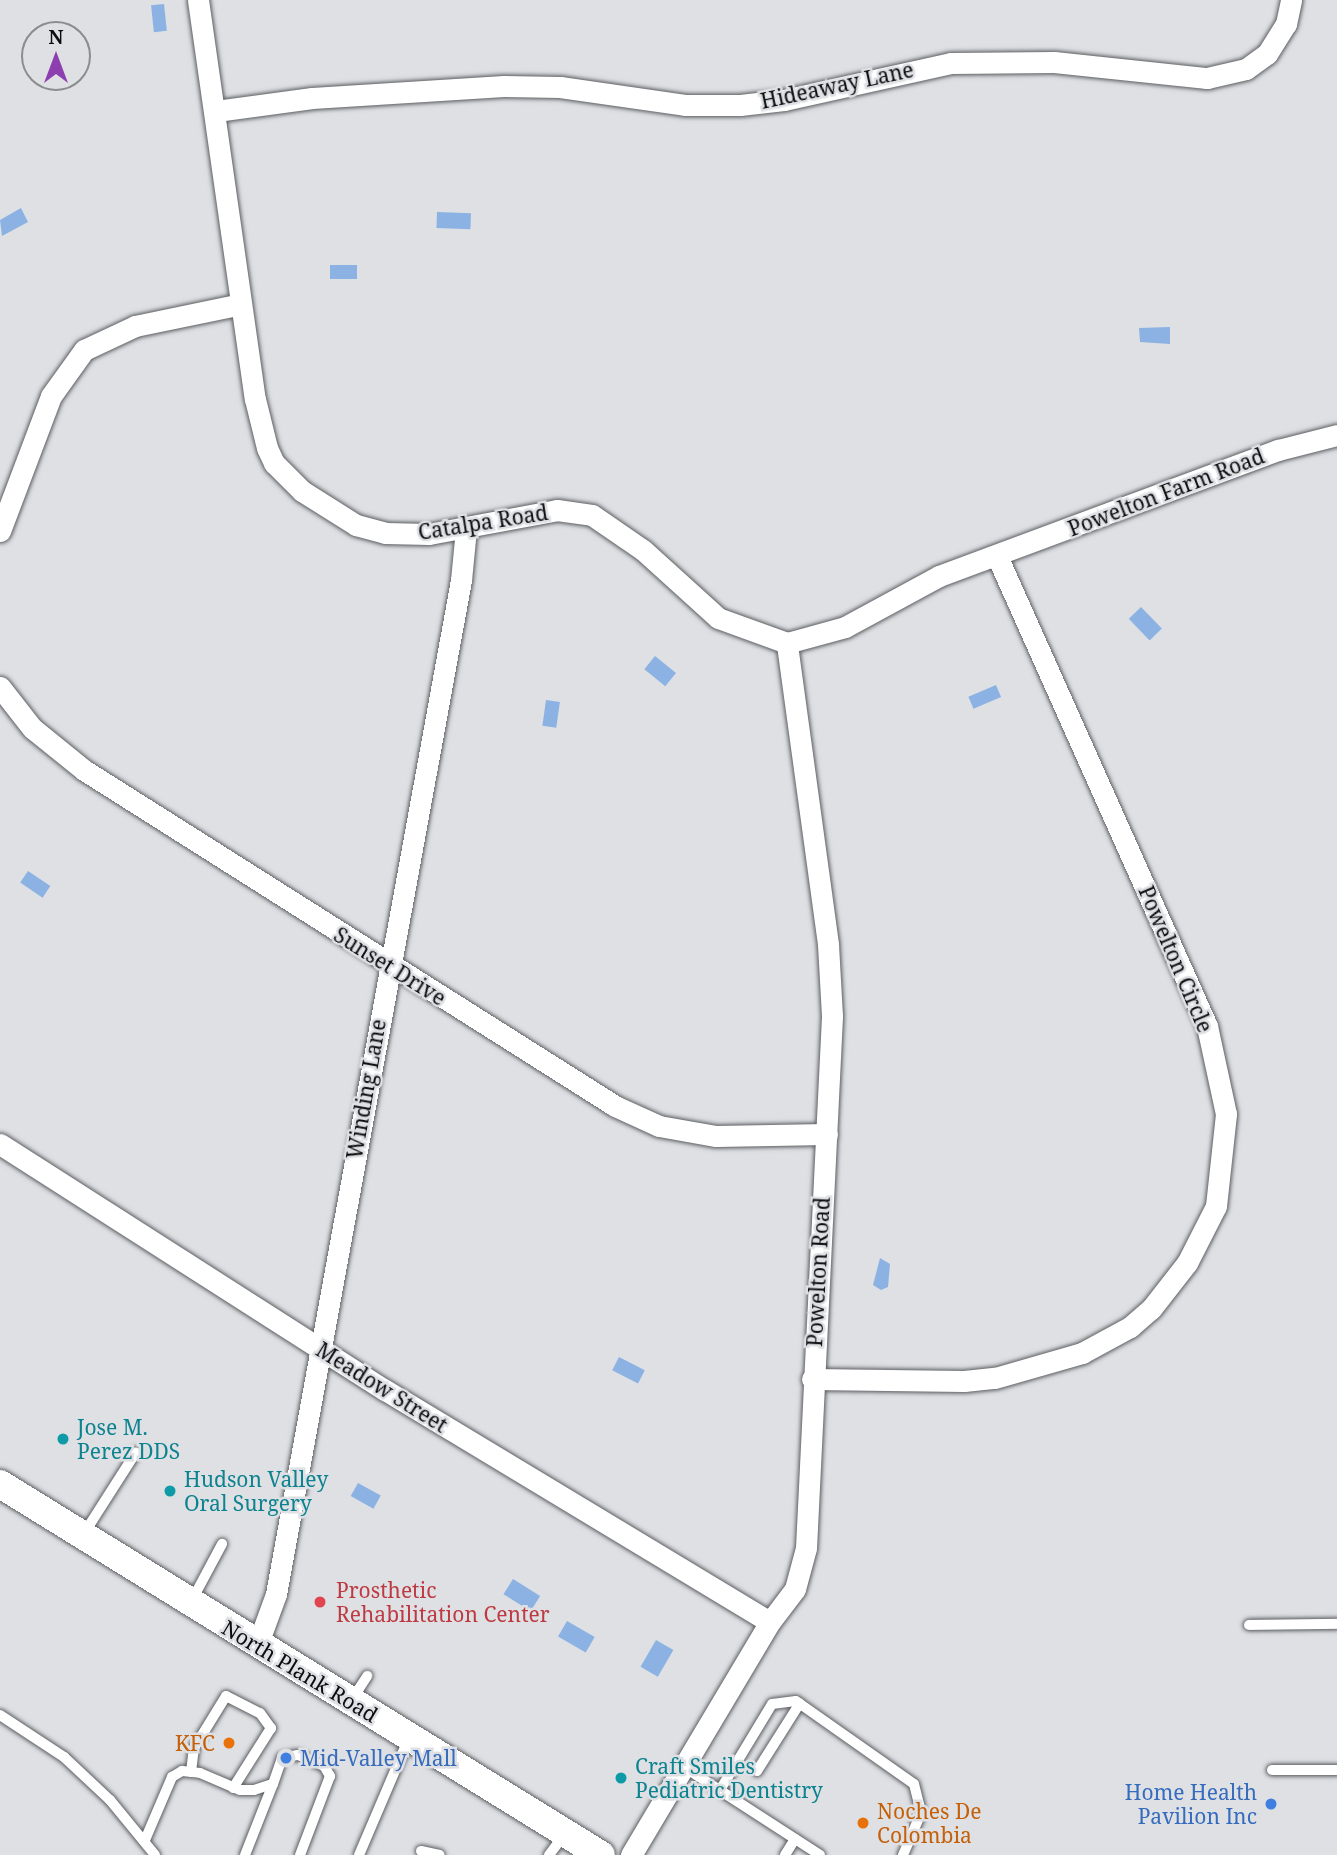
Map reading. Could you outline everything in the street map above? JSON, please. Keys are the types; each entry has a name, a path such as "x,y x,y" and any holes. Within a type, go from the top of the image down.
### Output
{"main road":[{"name":"North Plank Road","path":"0,1484 81,1537 409,1738 558,1844 600,1855"}],"street":[{"name":"Catalpa Road","path":"198,0 216,111 241,304 267,448 286,477 355,525 385,533 466,529 557,510 592,515 643,550 718,618 787,643"},
{"name":"Hideaway Lane","path":"216,111 312,97 504,86 560,88 685,105 740,105 784,100 951,63 1054,62 1219,76 1247,69 1267,54 1286,24 1291,0"},
{"path":"0,531 4,502 51,396 84,351 135,326 241,304"},
{"name":"Powelton Farm Road","path":"997,556 1278,450 1337,435"},
{"name":"Winding Lane","path":"257,1646 276,1594 388,964 461,580 466,529"},
{"path":"787,643 845,627 939,576 997,556"},
{"name":"Powelton Circle","path":"812,1379 964,1381 996,1378 1082,1353 1130,1327 1152,1309 1187,1263 1216,1206 1226,1114 1206,1026 1088,751 997,556"},
{"name":"Powelton Road","path":"631,1855 770,1622 795,1589 807,1548 812,1379 832,1016 828,944 787,643"},
{"name":"Sunset Drive","path":"0,687 32,728 85,769 615,1106 659,1126 716,1136 827,1134"},
{"name":"Meadow Street","path":"0,1144 321,1350 770,1622"}],"lane":[{"path":"81,1537 136,1452"},
{"path":"189,1604 222,1544"},
{"path":"1249,1625 1337,1624"},
{"path":"351,1702 366,1676"},
{"path":"191,1772 194,1748 226,1696 260,1713 271,1728 233,1787"},
{"path":"720,1790 772,1704 780,1700 800,1703 914,1784 920,1813 902,1855"},
{"path":"757,1771 800,1703"},
{"path":"0,1715 64,1757 145,1840 155,1855"},
{"path":"359,1855 409,1738"},
{"path":"245,1855 282,1758 298,1755 324,1766 330,1776 300,1855"},
{"path":"684,1767 820,1855"},
{"path":"1272,1770 1337,1770"},
{"path":"145,1840 172,1777 191,1772 233,1787 254,1790 273,1784"},
{"path":"785,1855 796,1839"},
{"path":"421,1851 440,1855"}],"water":[{"path":"164,4 167,31 154,32 151,5"},
{"path":"21,208 28,222 2,236 0,220"},
{"path":"437,212 471,213 470,229 436,228"},
{"path":"330,265 357,265 357,279 330,279"},
{"path":"1170,327 1170,344 1140,342 1139,328"},
{"path":"1141,607 1162,629 1150,640 1129,619"},
{"path":"655,656 676,673 665,686 644,669"},
{"path":"996,685 1001,697 973,709 968,697"},
{"path":"546,700 560,702 556,728 542,726"},
{"path":"28,871 50,886 43,898 20,883"},
{"path":"880,1258 890,1264 888,1287 881,1290 873,1285"},
{"path":"619,1357 645,1370 638,1384 612,1370"},
{"path":"358,1483 381,1496 373,1509 351,1496"},
{"path":"513,1579 540,1596 531,1611 503,1594"},
{"path":"567,1621 595,1637 586,1653 558,1637"},
{"path":"656,1640 673,1650 658,1677 640,1667"}],"place":[{"name":"Jose M. Perez DDS","path":"63,1439"},
{"name":"Hudson Valley Oral Surgery","path":"170,1491"},
{"name":"Prosthetic Rehabilitation Center","path":"320,1602"},
{"name":"KFC","path":"229,1743"},
{"name":"Mid-Valley Mall","path":"286,1758"},
{"name":"Craft Smiles Pediatric Dentistry","path":"621,1778"},
{"name":"Home Health Pavilion Inc","path":"1271,1804"},
{"name":"Noches De Colombia","path":"863,1823"}]}
